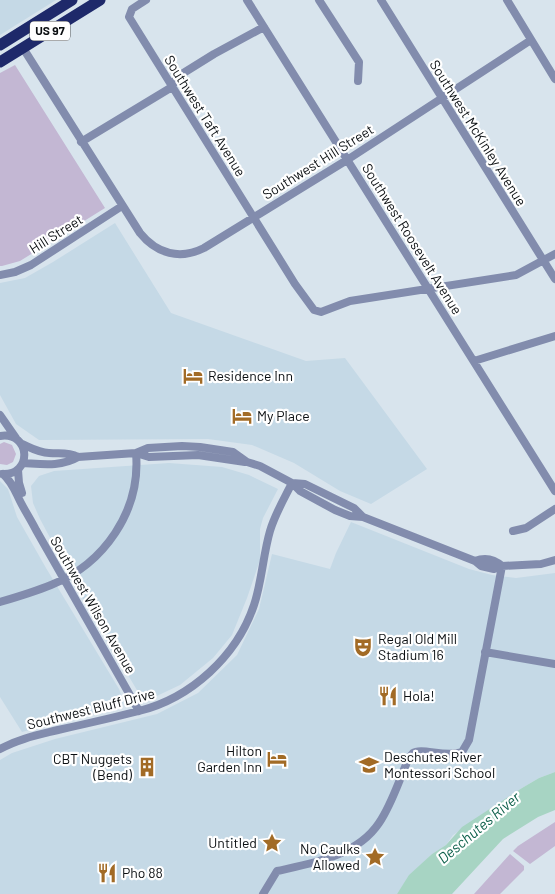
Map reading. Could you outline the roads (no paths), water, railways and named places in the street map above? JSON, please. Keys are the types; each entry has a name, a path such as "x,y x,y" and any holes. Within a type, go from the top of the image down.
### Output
{"highway":[{"name":"US 97","path":"0,45 72,0"},
{"name":"US 97","path":"0,62 100,0"}],"street":[{"name":"Southwest Taft Avenue","path":"146,0 132,9 129,17 295,284 314,310 321,312 350,301 429,290"},
{"name":"Southwest Roosevelt Avenue","path":"247,0 555,491"},
{"path":"319,0 359,62 358,81"},
{"name":"Southwest McKinley Avenue","path":"381,0 555,279"},
{"path":"507,0 554,74"},
{"path":"81,142 172,86 177,77 214,54 264,27"},
{"name":"Southwest Hill Street","path":"23,48 81,142 146,240 158,249 171,254 186,254 200,250 347,160 531,40"},
{"name":"Hill Street","path":"0,275 15,272 31,265 122,206"},
{"path":"429,290 516,275 555,254"},
{"path":"474,361 555,336"},
{"path":"0,415 20,442"},
{"path":"0,436 7,435 36,451 70,453 78,457"},
{"name":"Southwest Wilson Avenue","path":"20,442 25,456 21,466 19,485 26,510"},
{"path":"1,474 8,474 21,466 69,462 78,457 136,453 148,448 200,447 233,452 247,462 266,469 292,483 305,484 354,508 363,517 475,561 481,558 490,559 502,566 541,564 555,560"},
{"path":"0,602 52,585 91,561 106,547 128,512 135,490 138,471 136,453"},
{"name":"Southwest Wilson Avenue","path":"1,474 15,488 21,503 63,579 140,711"},
{"name":"Southwest Bluff Drive","path":"0,749 16,741 38,735 158,706 182,693 208,673 233,646 249,618 255,603 270,532 292,483"},
{"path":"513,531 526,528 555,509"},
{"path":"263,894 277,871 314,863 338,854 371,833 386,811 408,760 413,753 419,751 455,755 462,752 469,740 502,566"},
{"path":"485,652 555,664"}],"water":[{"name":"Deschutes River","path":"555,772 555,810 538,817 503,839 452,894 397,894 409,875 432,854 446,845 462,827 522,788 539,778"}],"place":[{"name":"Residence Inn","path":"193,376"},
{"name":"My Place","path":"242,416"},
{"name":"Regal Old Mill Stadium 16","path":"363,647"},
{"name":"Hola!","path":"388,696"},
{"name":"Hilton Garden Inn","path":"277,759"},
{"name":"Deschutes River Montessori School","path":"369,765"},
{"name":"CBT Nuggets (Bend)","path":"147,767"},
{"name":"Untitled","path":"272,843"},
{"name":"No Caulks Allowed","path":"375,857"},
{"name":"Pho 88","path":"107,873"}]}
